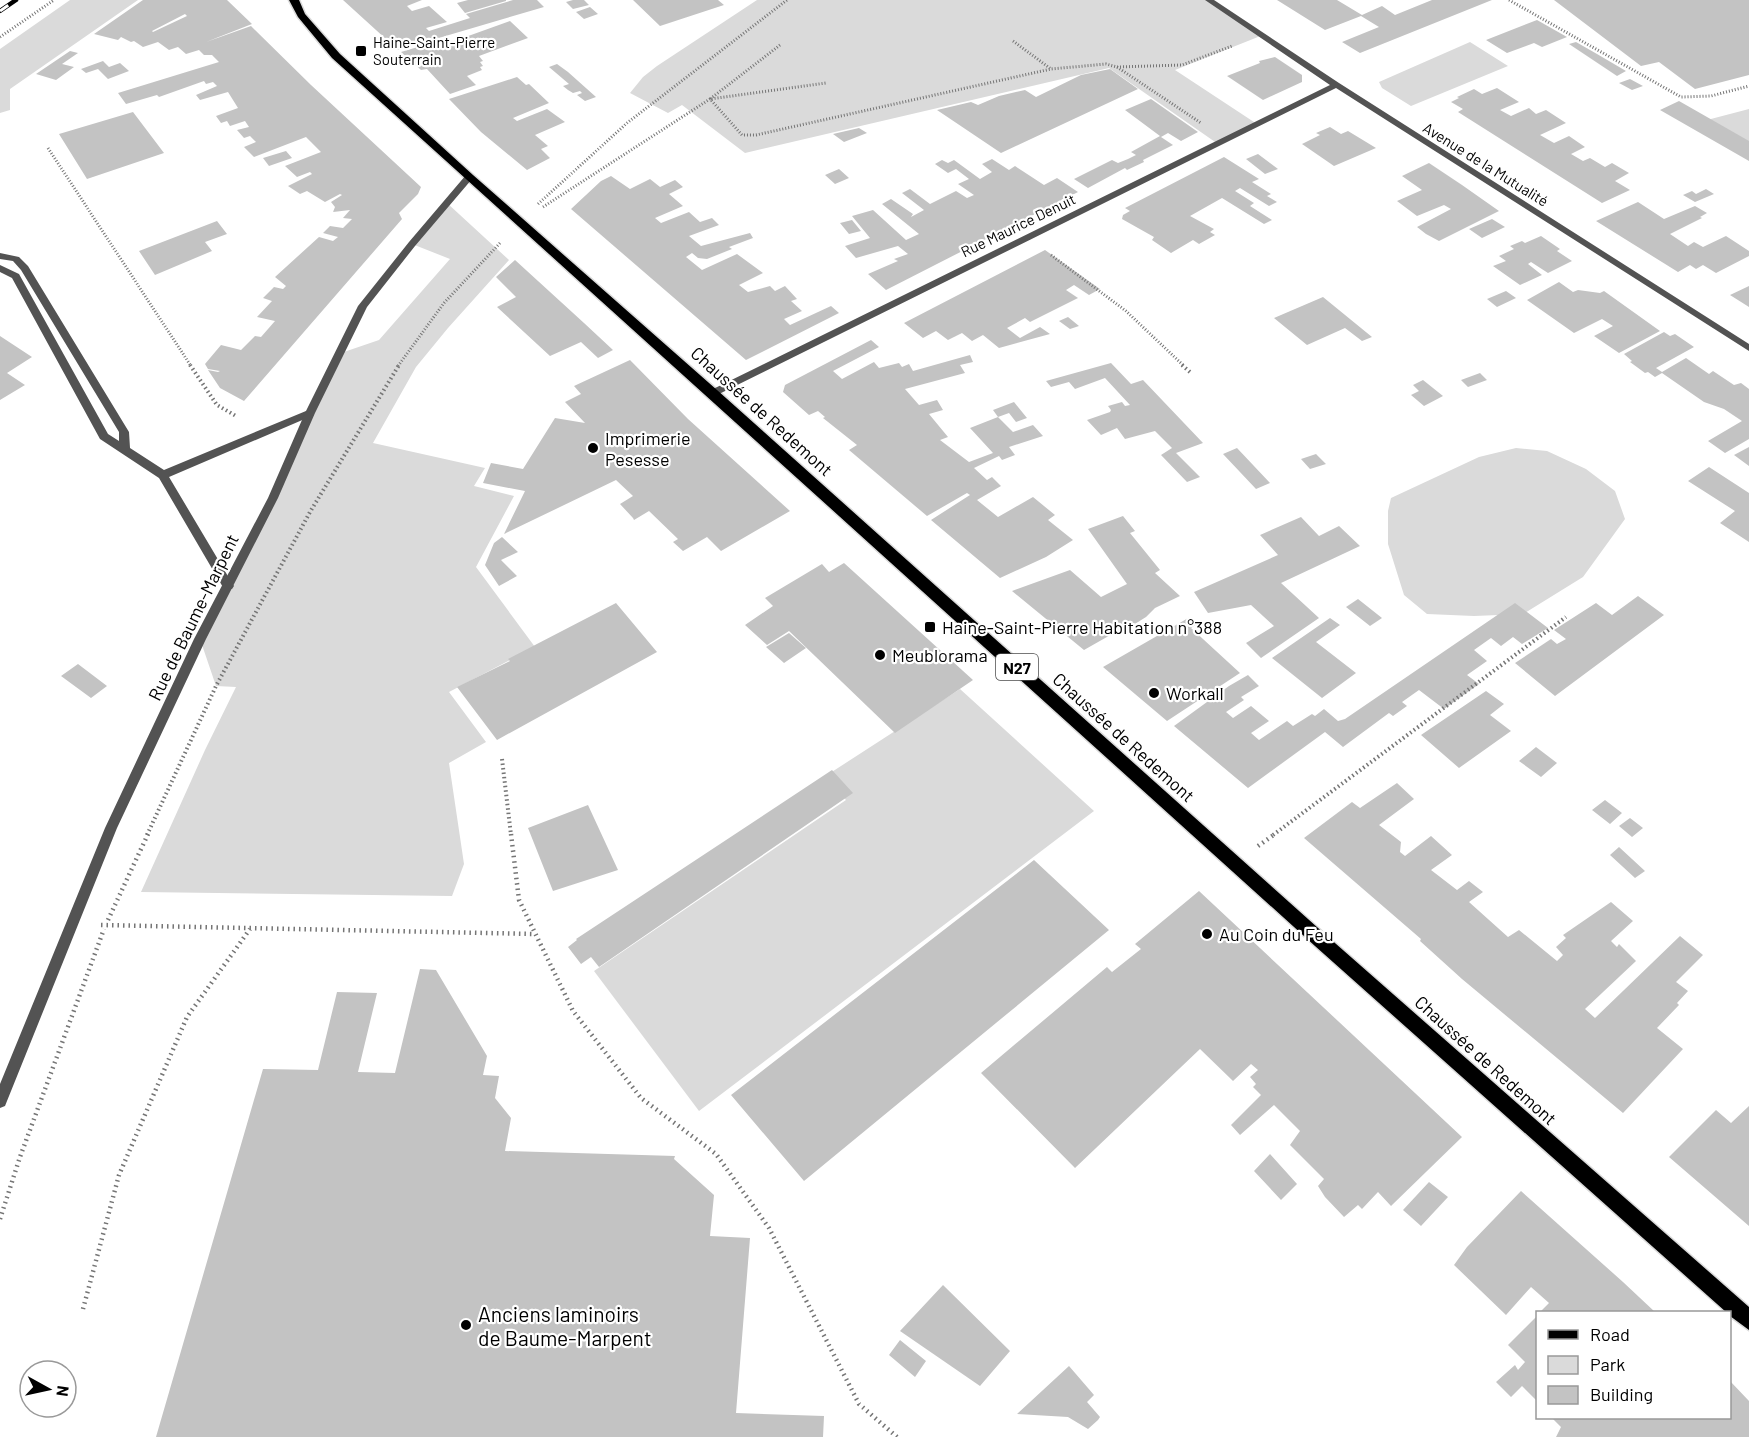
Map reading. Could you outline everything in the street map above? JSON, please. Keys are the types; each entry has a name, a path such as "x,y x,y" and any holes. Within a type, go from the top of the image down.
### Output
{"main road":[{"name":"Chaussée de Redemont","path":"294,2 301,15 336,56 469,177 1749,1320"}],"street":[{"name":"Avenue de la Mutualité","path":"1209,0 1336,85 1749,348"},
{"name":"Rue Maurice Denuit","path":"712,393 1336,85"},
{"name":"Rue de Baume-Marpent","path":"0,1101 4,1079 120,809 200,639 273,498 310,413 363,306 412,243 469,177"},
{"path":"0,256 16,259 25,267 124,432 125,450"},
{"path":"0,268 16,276 104,436 163,475 228,586"},
{"path":"163,475 310,413"}],"path":[{"path":"0,37 54,0"},
{"path":"0,1219 20,1157 105,925 216,686 310,512 408,350 444,303 564,177 604,142 733,39 787,0"},
{"path":"1509,0 1681,97 1711,96 1749,86"},
{"path":"710,99 742,135 756,135 1052,69 1106,64 1117,67 1182,64 1263,35"},
{"path":"1013,40 1052,69"},
{"path":"520,222 710,99 780,45"},
{"path":"1117,67 1225,140"},
{"path":"710,99 826,83"},
{"path":"48,148 218,405 237,416"},
{"path":"1028,237 1126,311 1190,372"},
{"path":"1235,863 1566,617"},
{"path":"502,759 519,900 573,1011 641,1098 716,1154 769,1228 859,1404 897,1437"},
{"path":"71,924 535,934"},
{"path":"83,1309 119,1175 187,1017 251,928"}],"green space":[{"path":"70,0 138,0 10,89 10,110 0,113 0,49"},
{"path":"757,0 1209,0 1263,35 1175,70 1257,124 1218,144 1109,68 745,153 682,105 668,113 630,93 643,77 657,66"},
{"path":"1470,42 1508,66 1411,106 1382,88 1379,82"},
{"path":"1749,109 1749,146 1707,120"},
{"path":"447,203 509,260 416,367 373,443 485,468 474,486 514,496 476,567 535,647 449,692 486,742 449,763 464,864 452,896 141,892 236,687 216,686 200,639 341,353 379,340 450,259 412,244"},
{"path":"1516,448 1547,451 1586,469 1615,491 1625,519 1583,577 1523,614 1474,616 1427,614 1404,595 1388,544 1388,511 1391,498 1479,457"},
{"path":"960,689 1094,811 699,1111 594,971 846,800 824,777"}],"building":[{"path":"143,0 227,0 252,24 206,42 251,26 421,187 418,194 399,213 402,219 244,401 220,388 208,370 220,371 208,369 205,364 221,345 241,350 255,336 261,337 275,321 257,317 272,301 263,298 274,287 283,289 286,286 275,277 319,237 333,241 338,237 323,233 330,226 343,228 352,219 343,218 350,210 333,212 335,207 331,202 342,195 340,194 325,202 307,191 300,194 288,186 312,174 310,172 297,177 285,166 321,152 306,137 254,157 244,147 256,142 250,136 244,138 237,130 249,127 245,121 230,126 227,121 221,123 216,116 238,108 228,92 200,100 196,95 217,86 213,82 206,84 204,81 159,97 157,95 126,104 118,93 219,62 212,55 204,55 199,50 186,54 178,47 169,50 158,42 143,47 121,37 118,40 94,34","holes":["185,14 187,16 153,32 152,31"]},
{"path":"343,0 422,0 407,6 412,11 429,6 447,22 426,28 429,31 470,18 466,14 513,0 537,0 544,7 398,50"},
{"path":"468,0 506,1 465,13 457,3"},
{"path":"584,0 589,5 573,9 566,2"},
{"path":"633,0 718,0 724,5 660,26"},
{"path":"1277,0 1337,0 1362,15 1382,6 1395,15 1432,0 1492,0 1360,53 1342,42 1379,27 1361,16 1325,30"},
{"path":"1554,0 1749,0 1749,75 1695,89 1659,62 1641,66"},
{"path":"590,7 598,14 584,19 576,12"},
{"path":"1537,20 1567,37 1542,47 1534,43 1507,53 1486,40"},
{"path":"510,21 528,38 479,56 483,61 480,62 483,66 480,67 482,70 467,76 476,85 450,94 427,69 421,70 401,52 441,40 446,44"},
{"path":"1576,42 1626,71 1617,76 1569,44"},
{"path":"70,51 78,53 62,64 74,67 56,80 36,74"},
{"path":"1275,57 1302,75 1302,82 1263,100 1227,76 1260,63 1259,61"},
{"path":"103,61 109,67 120,63 129,71 108,79 98,69 86,73 81,69"},
{"path":"557,64 596,97 585,101 577,95 582,93 580,91 573,93 563,86 569,84 549,67"},
{"path":"1110,69 1138,89 1001,153 937,110 971,102 978,105 999,96 1025,90 1036,97 1081,75"},
{"path":"517,77 526,85 529,84 549,103 513,118 517,121 547,109 565,122 535,135 548,146 541,149 550,158 527,170 481,132 449,99"},
{"path":"1630,79 1643,86 1632,90 1619,83"},
{"path":"1497,88 1519,102 1500,110 1511,116 1529,108 1536,114 1546,110 1566,123 1540,135 1554,143 1569,136 1585,147 1571,154 1583,161 1590,158 1605,167 1612,163 1629,173 1615,181 1630,190 1602,203 1458,112 1463,109 1451,102 1474,89 1482,94"},
{"path":"1151,99 1198,132 1181,141 1168,133 1161,137 1173,145 1143,160 1144,162 1127,170 1125,168 1088,188 1074,179 1112,160 1118,163 1136,155 1131,152 1160,136 1125,110"},
{"path":"1679,101 1749,141 1749,161 1660,110"},
{"path":"133,112 164,153 87,179 59,134"},
{"path":"1330,127 1341,134 1348,131 1376,148 1334,166 1302,144 1320,135 1316,133"},
{"path":"859,128 867,133 844,142 833,134"},
{"path":"286,151 292,158 269,166 263,158"},
{"path":"1258,154 1278,169 1265,174 1246,159"},
{"path":"1224,157 1259,179 1252,182 1271,194 1267,196 1277,202 1269,206 1240,188 1235,191 1254,203 1250,206 1272,220 1264,224 1222,198 1190,216 1214,229 1210,232 1215,235 1199,244 1193,240 1171,253 1152,240 1154,237 1122,219 1123,215 1130,211 1125,208"},
{"path":"992,159 1009,170 1015,166 1044,185 1057,178 1078,192 886,290 868,274 908,254 898,246 856,258 845,246 870,238 852,216 873,210 906,240 919,234 882,204 891,199 913,214 911,217 924,210 902,193 910,189 930,204 956,191 967,198 974,195 958,184 969,179 956,169 948,173 935,164 942,160 948,163 954,160 980,179 992,172 982,164"},
{"path":"1429,163 1499,211 1439,241 1426,234 1417,227 1451,209 1444,205 1417,216 1397,201 1422,190 1402,176"},
{"path":"839,169 849,178 835,184 825,175"},
{"path":"611,176 630,189 650,179 660,187 675,180 683,187 669,194 683,206 655,218 661,223 689,212 700,222 712,218 719,225 689,236 701,246 750,233 753,238 707,259 698,258 692,253 686,257 702,270 737,254 763,273 739,285 748,292 770,286 775,291 785,286 797,299 791,301 802,311 784,319 790,325 831,306 839,313 746,360 571,209 601,181"},
{"path":"1706,189 1714,194 1695,202 1683,195 1692,191 1696,194"},
{"path":"1638,202 1664,219 1695,206 1707,213 1700,217 1702,218 1670,234 1688,246 1694,242 1703,247 1726,236 1749,251 1749,256 1716,273 1703,265 1696,269 1690,265 1678,272 1596,221"},
{"path":"1492,219 1505,227 1482,238 1469,229"},
{"path":"852,220 861,231 849,234 840,223"},
{"path":"217,221 227,234 205,242 212,251 155,275 139,251"},
{"path":"1541,236 1560,249 1557,251 1572,261 1548,273 1531,262 1528,264 1542,275 1520,285 1493,266 1506,261 1499,256 1514,249 1510,246"},
{"path":"1045,250 1100,289 1089,295 1074,285 1066,290 1078,298 1030,322 1025,318 1007,328 1020,338 1040,327 1050,334 999,348 983,335 972,341 962,333 948,340 936,331 923,338 904,323"},
{"path":"515,260 613,350 598,358 581,342 550,356 497,307 516,297 496,277"},
{"path":"1559,282 1573,292 1578,290 1600,293 1604,291 1660,331 1619,353 1594,336 1613,326 1602,319 1574,333 1527,300"},
{"path":"1749,286 1749,307 1730,295"},
{"path":"1506,291 1516,298 1497,307 1487,299"},
{"path":"1323,297 1372,337 1362,341 1345,328 1307,345 1274,318"},
{"path":"1068,317 1079,326 1070,329 1059,321"},
{"path":"1664,332 1670,336 1675,334 1694,347 1656,368 1662,372 1686,358 1709,374 1713,371 1734,385 1741,383 1749,389 1749,439 1725,453 1708,441 1742,421 1724,409 1704,402 1662,373 1655,377 1648,372 1645,373 1630,362 1632,361 1624,354"},
{"path":"0,336 32,357 7,373 25,385 0,400"},
{"path":"871,340 879,347 833,371 842,379 874,362 879,368 899,363 902,367 909,364 913,371 970,355 973,362 960,365 965,373 905,389 919,405 937,400 943,410 929,414 948,437 940,440 969,462 993,453 970,428 998,417 1013,432 1033,425 1043,436 1009,447 1015,455 1002,460 999,456 974,468 987,480 992,477 1001,486 977,500 998,517 1033,497 1055,515 1048,520 1073,540 1046,557 1000,578 931,520 970,495 967,493 927,516 849,450 857,445 823,418 825,417 818,411 809,415 783,392 785,385"},
{"path":"630,360 688,419 790,511 721,551 707,537 683,551 673,542 678,539 649,511 634,520 620,504 633,496 616,480 504,534 525,491 483,483 491,463 523,469 555,418 585,423 565,402 581,394 574,386"},
{"path":"1111,363 1131,384 1143,380 1203,443 1176,453 1200,477 1187,482 1161,455 1172,448 1155,431 1125,439 1117,428 1101,435 1087,420 1110,412 1108,406 1122,402 1125,406 1130,405 1105,378 1075,389 1069,382 1051,387 1046,381"},
{"path":"1480,373 1487,380 1468,387 1461,380"},
{"path":"1423,380 1443,396 1424,406 1411,395 1419,391 1413,385"},
{"path":"1014,402 1027,418 1016,422 1009,413 998,417 993,410"},
{"path":"1749,447 1749,466 1734,455"},
{"path":"1237,448 1270,483 1256,489 1223,454"},
{"path":"1316,454 1326,464 1310,469 1301,459"},
{"path":"1709,467 1749,493 1749,542 1720,523 1735,511 1688,481"},
{"path":"1123,516 1135,531 1130,533 1160,570 1155,573 1180,596 1155,608 1130,627 1128,625 1084,650 1012,591 1070,570 1101,597 1127,584 1088,529"},
{"path":"1301,517 1319,536 1339,526 1360,546 1281,583 1319,618 1261,658 1246,643 1274,626 1251,605 1208,613 1194,592 1278,555 1260,535"},
{"path":"502,537 518,552 501,560 517,576 499,586 485,565 494,543"},
{"name":"Meublorama","path":"844,563 973,680 895,733 789,631 767,645 745,625 773,606 765,598 822,564 829,572"},
{"path":"1638,596 1664,615 1555,696 1515,663 1551,639 1557,644 1566,639 1554,630 1596,603 1612,615"},
{"path":"1358,599 1382,618 1370,626 1346,607"},
{"path":"616,603 657,652 497,740 457,687"},
{"path":"1515,603 1548,628 1522,644 1513,637 1501,646 1491,638 1474,650 1487,661 1467,675 1479,684 1444,709 1419,690 1402,702 1407,706 1393,716 1389,713 1343,747 1325,732 1248,788 1174,726 1248,675 1259,686 1241,697 1244,700 1226,712 1233,718 1251,706 1269,721 1251,733 1259,740 1287,721 1293,726 1312,714 1315,716 1324,709 1338,721 1345,719"},
{"path":"1190,617 1198,623 1191,628 1240,673 1167,721 1103,667"},
{"path":"1330,618 1340,625 1316,642 1356,673 1322,698 1272,658"},
{"path":"789,633 806,648 784,663 766,647"},
{"path":"78,664 107,686 91,698 61,676"},
{"path":"1486,691 1504,704 1490,715 1511,731 1459,768 1421,735"},
{"path":"1536,747 1557,763 1541,777 1519,761"},
{"path":"832,770 853,793 599,967 591,957 581,964 568,947 576,939"},
{"path":"1397,783 1414,799 1379,825 1401,842 1400,852 1405,856 1431,836 1452,855 1431,870 1457,890 1469,881 1483,892 1469,902 1508,937 1519,930 1557,961 1563,955 1556,947 1566,938 1563,935 1611,902 1633,921 1611,941 1617,947 1619,944 1636,961 1585,1009 1595,1018 1680,936 1703,955 1676,982 1688,991 1677,1003 1679,1005 1657,1028 1683,1049 1623,1113 1462,979 1420,941 1421,939 1304,838 1352,802 1360,808"},
{"path":"1605,800 1622,813 1610,824 1592,810"},
{"path":"588,805 618,870 553,891 528,828"},
{"path":"1630,818 1643,828 1632,837 1619,826"},
{"path":"1619,847 1645,871 1635,878 1610,855"},
{"path":"1034,860 1109,930 804,1181 731,1095"},
{"path":"1199,891 1462,1137 1391,1206 1378,1192 1362,1209 1358,1205 1344,1217 1318,1186 1324,1179 1290,1145 1300,1131 1274,1105 1240,1135 1231,1125 1261,1095 1253,1087 1256,1084 1250,1077 1258,1070 1251,1064 1233,1081 1200,1049 1075,1168 981,1073 1107,967 1112,972 1141,949 1135,944"},
{"name":"Anciens laminoirs de Baume-Marpent","path":"420,969 436,970 487,1056 483,1075 499,1076 495,1098 511,1118 505,1151 675,1156 674,1159 714,1195 710,1236 750,1238 736,1413 824,1416 823,1437 156,1437 263,1069 318,1070 337,992 377,993 358,1072 395,1073"},
{"path":"1749,1106 1749,1226 1669,1157 1716,1110 1731,1123"},
{"path":"1270,1154 1297,1184 1281,1200 1254,1171"},
{"path":"1429,1182 1448,1197 1421,1226 1403,1210"},
{"path":"1521,1191 1654,1311 1541,1311 1549,1303 1531,1287 1506,1315 1454,1265 1467,1247"},
{"path":"943,1285 1010,1351 980,1386 900,1331"},
{"path":"1536,1317 1536,1400 1522,1386 1511,1397 1496,1382 1515,1365 1518,1370 1525,1362 1508,1345"},
{"path":"900,1340 926,1361 915,1377 889,1355"},
{"path":"1069,1366 1094,1395 1087,1402 1100,1417 1098,1420 1088,1429 1068,1417 1017,1414"},
{"path":"1731,1382 1749,1401 1749,1437 1556,1437 1561,1427 1553,1419 1731,1419"}],"railway":[{"path":"0,11 16,0"}],"place":[{"name":"Haine-Saint-Pierre Souterrain","path":"361,51"},
{"name":"Imprimerie Pesesse","path":"593,448"},
{"name":"Haine-Saint-Pierre Habitation n°388","path":"930,627"},
{"name":"Meublorama","path":"880,655"},
{"name":"Workall","path":"1154,693"},
{"name":"Au Coin du Feu","path":"1207,934"},
{"name":"Anciens laminoirs de Baume-Marpent","path":"466,1325"}]}
